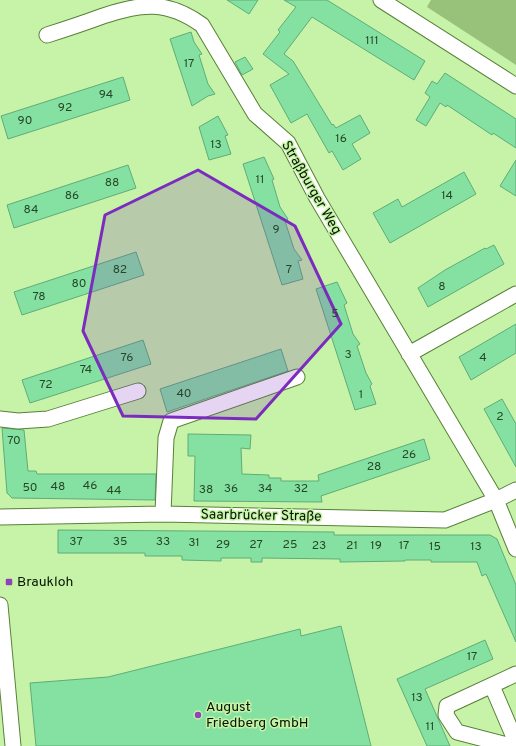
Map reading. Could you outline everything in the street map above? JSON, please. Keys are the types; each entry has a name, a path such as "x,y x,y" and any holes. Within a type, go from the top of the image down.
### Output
{"street":[{"path":"381,0 516,86"},
{"name":"Straßburger Weg","path":"47,35 137,4 155,4 174,7 190,14 202,25 256,114 288,143 317,198 496,500 516,548"},
{"path":"409,354 516,294"},
{"path":"164,514 166,438 171,422 297,376"},
{"path":"0,419 18,421 48,419 138,390"},
{"name":"Saarbrücker Straße","path":"0,518 164,514 445,520 496,500 516,490"},
{"path":"0,605 13,746"},
{"path":"511,746 456,732 446,715 447,706 516,674"},
{"path":"492,686 516,742"}],"highlighted area":[{"path":"198,170 295,226 341,324 256,419 123,416 83,331 105,215"}],"green space":[{"path":"431,0 516,0 516,65 427,7"}],"building":[{"path":"227,0 258,0 249,14"},
{"path":"284,0 327,0 425,61 414,80 312,17 284,54 293,61 332,125 333,124 336,128 360,115 370,133 352,144 361,159 343,170 332,151 329,153 307,114 291,123 270,85 289,74 263,54 280,32 278,30 296,7"},
{"path":"191,32 194,42 202,54 199,55 208,84 215,94 208,96 192,106 170,39"},
{"path":"245,57 253,69 242,75 235,62"},
{"path":"445,73 516,119 516,148 493,133 492,135 447,105 446,107 440,103 426,126 416,120 430,97 425,93 432,81 437,84"},
{"path":"123,77 130,100 8,139 1,116"},
{"path":"218,116 228,135 225,136 231,154 209,160 199,127"},
{"path":"264,157 274,179 272,180 280,207 288,219 285,221 294,249 302,260 298,261 303,279 282,285 243,164"},
{"path":"516,160 516,196 500,186"},
{"path":"128,165 136,188 14,228 7,205"},
{"path":"464,172 476,194 390,243 373,213 398,199 402,207"},
{"path":"494,245 504,264 428,307 418,288 445,270 485,248 486,249"},
{"path":"136,252 144,275 22,315 14,292"},
{"path":"337,282 347,303 344,305 353,334 360,344 357,346 366,373 372,384 370,386 376,404 355,410 316,289"},
{"path":"516,324 516,353 471,380 459,357"},
{"path":"143,340 151,364 30,403 22,380"},
{"path":"281,349 288,371 167,412 160,389"},
{"path":"502,399 516,424 516,467 484,409"},
{"path":"2,428 24,430 28,471 36,471 37,474 156,474 155,500 12,498 7,493"},
{"path":"188,434 251,435 250,449 241,448 242,474 269,475 269,478 281,478 281,481 319,481 318,475 424,439 430,459 321,496 322,502 194,501 195,456 188,456"},
{"path":"58,530 334,532 334,535 490,535 497,539 516,585 516,642 486,574 482,576 477,562 431,562 431,560 405,560 340,562 340,559 262,558 262,562 251,562 251,558 221,558 221,561 182,560 182,556 145,556 145,553 58,553"},
{"name":"August Friedberg GmbH","path":"341,626 371,746 36,746 30,683 108,677 300,629 301,636"},
{"path":"485,640 493,659 425,689 450,746 427,746 397,679"}],"place":[{"name":"Braukloh","path":"9,582"},
{"name":"August Friedberg GmbH","path":"198,715"}]}
